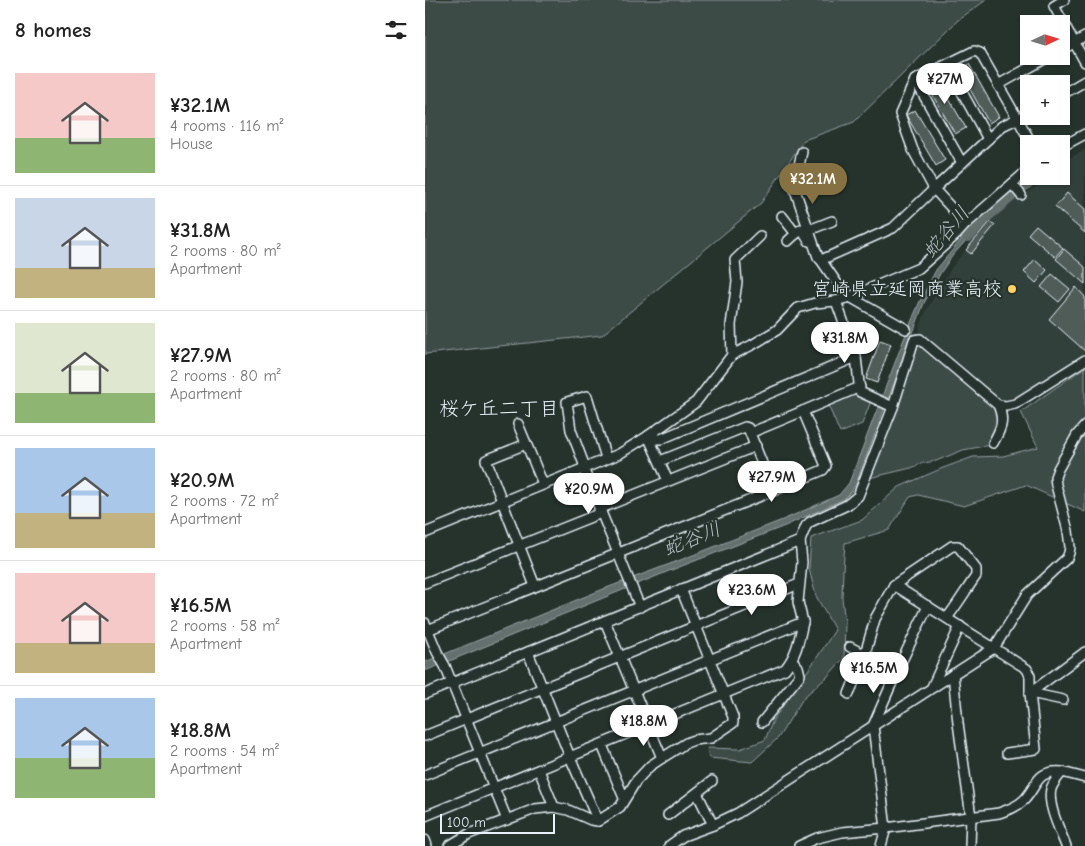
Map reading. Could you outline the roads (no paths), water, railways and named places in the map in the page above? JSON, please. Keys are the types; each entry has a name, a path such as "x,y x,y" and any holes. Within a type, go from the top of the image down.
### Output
{"street":[{"path":"1064,0 1054,6 1085,62"},
{"path":"1070,45 1085,36"},
{"path":"966,224 934,189 913,150 899,114 915,80 974,51 980,53 1026,135"},
{"path":"947,65 988,139"},
{"path":"998,86 1034,65"},
{"path":"915,80 962,162"},
{"path":"1070,90 1085,81"},
{"path":"819,258 893,228 1002,126 1018,119"},
{"path":"1070,142 1085,134"},
{"path":"802,152 794,187 819,258"},
{"path":"425,533 619,454 696,402 732,355 777,330 798,308 815,303 848,298 919,268 1020,177"},
{"path":"1012,184 1020,194"},
{"path":"782,216 796,234"},
{"path":"809,230 832,220"},
{"path":"788,241 801,229 848,298 906,329"},
{"path":"732,355 731,325 737,282 735,260 760,236"},
{"path":"836,300 857,357 860,392 892,406"},
{"path":"425,816 785,669 793,660 803,622 798,602 801,541 806,526 847,506 858,496 892,406 914,340 920,339 998,405 1002,421 993,443"},
{"path":"648,436 655,439 661,438 857,357"},
{"path":"998,405 1015,404 1085,360"},
{"path":"750,433 860,387"},
{"path":"606,458 587,396 567,402 571,430 584,468 640,607"},
{"path":"507,820 445,666 426,628 823,470 825,466 803,410"},
{"path":"518,424 543,484"},
{"path":"669,846 683,836 738,813 994,648 1027,595 1067,558 1069,553 1068,531 1055,485 1055,477 1077,435 1085,426"},
{"path":"660,461 748,428 773,491"},
{"path":"648,436 668,481"},
{"path":"527,444 486,460 535,586"},
{"path":"425,583 519,546 668,481 756,446"},
{"path":"425,694 801,541"},
{"path":"849,694 865,654 875,619 894,585 952,546 958,546 976,569 976,576 947,618"},
{"path":"425,736 799,584"},
{"path":"894,585 1027,669 1030,676 1036,749 1007,753"},
{"path":"449,846 469,834 535,809 554,807 597,821 619,807 636,781 661,758 685,742 711,738 733,723 733,717 711,660 681,589"},
{"path":"881,846 886,828 873,726 928,606"},
{"path":"605,622 661,758"},
{"path":"425,776 803,622"},
{"path":"932,688 959,626"},
{"path":"851,647 897,671"},
{"path":"528,652 597,821"},
{"path":"1030,693 1085,652"},
{"path":"762,722 800,675 798,667 793,660"},
{"path":"953,674 971,818 970,846"},
{"path":"1030,693 1063,700"},
{"path":"602,745 624,798"},
{"path":"539,770 554,807"},
{"path":"799,846 817,838 842,832 971,818 999,813 1015,807 1025,799 1037,780 1053,771 1085,778"},
{"path":"1062,772 1051,787 1051,799 1053,812 1067,846"},
{"path":"668,815 713,781"},
{"path":"697,793 713,825"},
{"path":"425,840 427,846"}],"waterway":[{"name":"蛇谷川","path":"968,235 984,217 1023,185"}],"place":[{"name":"宮崎県立延岡商業高校","path":"1012,289"}],"district":[{"name":"桜ケ丘二丁目","path":"499,408"}]}
